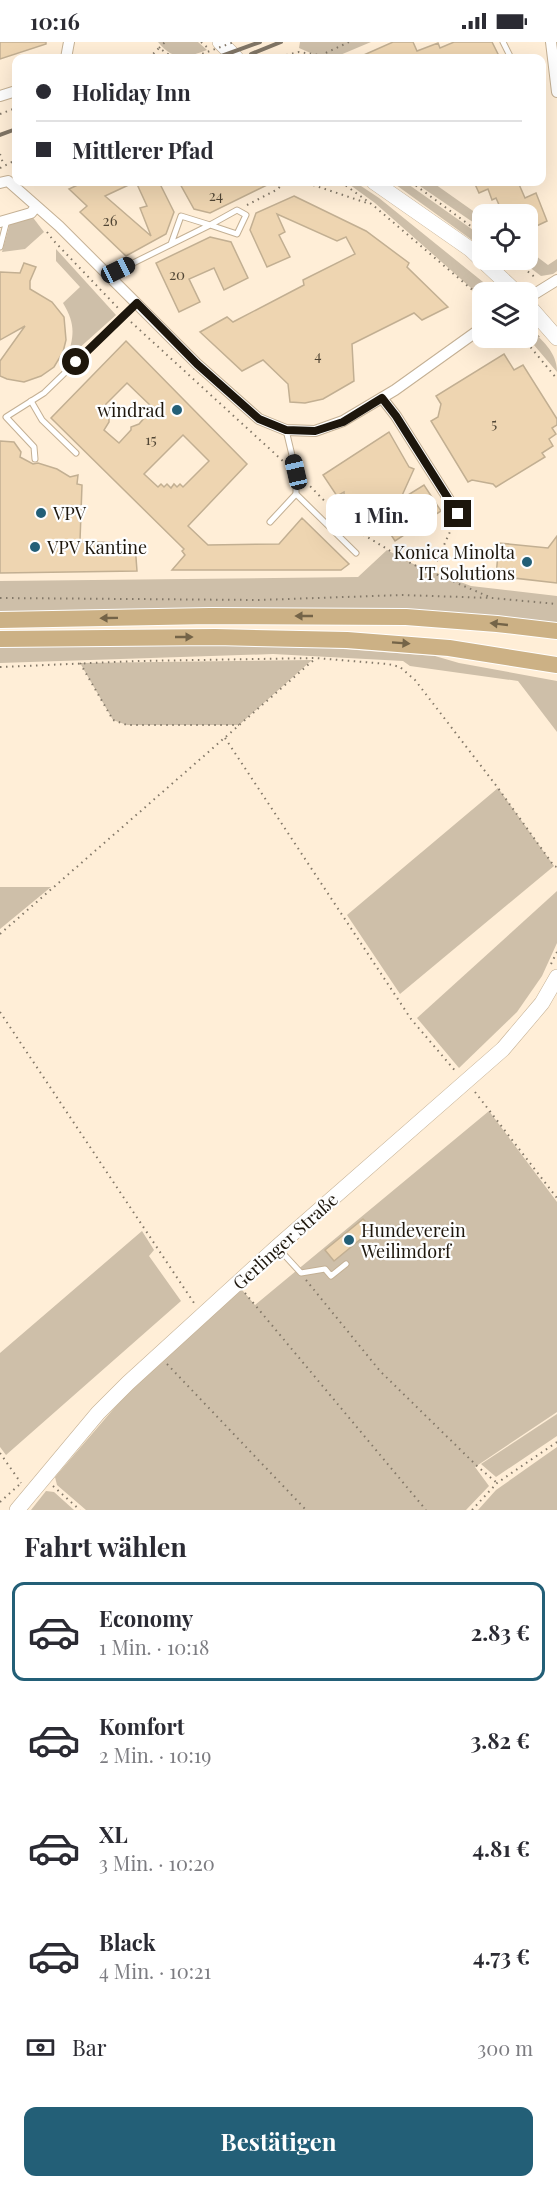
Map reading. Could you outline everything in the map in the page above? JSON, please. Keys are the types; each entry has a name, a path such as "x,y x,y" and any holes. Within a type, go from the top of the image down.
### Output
{"main road":[{"path":"214,45 229,54"},
{"path":"380,186 470,249 505,282"},
{"path":"538,316 557,338"},
{"path":"0,620 210,616 406,617 557,631"},
{"path":"0,639 215,637 347,640 449,648 557,665"},
{"name":"Gerlinger Straße","path":"17,1510 98,1413 128,1383 277,1247 503,1049 542,1003 557,977"}],"street":[{"path":"551,42 557,92"},
{"path":"3,179 108,275 197,364 259,419 286,430 315,431 343,422 382,398 472,335"},
{"path":"3,221 31,213 36,207"},
{"path":"538,292 557,280"},
{"path":"382,398 396,416 458,514"}],"lane":[{"path":"108,275 210,225 237,210 246,215 237,234 210,225 181,216 171,244"},
{"path":"0,247 3,221"},
{"path":"35,459 34,447 6,417 44,393 137,303"},
{"path":"31,401 42,420 76,453"},
{"path":"270,522 296,494 296,472 286,430"},
{"path":"296,494 356,553"},
{"path":"277,1247 301,1274 325,1269 331,1276 346,1263"}],"path":[{"path":"153,54 165,42"},
{"path":"201,42 214,45"},
{"path":"202,54 234,42"},
{"path":"321,54 349,42"},
{"path":"159,48 168,54"},
{"path":"290,54 299,52 312,54"},
{"path":"0,154 3,163"},
{"path":"237,210 281,186"},
{"path":"316,186 374,206"},
{"path":"346,186 374,206 472,290"},
{"path":"416,186 472,227"},
{"path":"531,348 557,379"},
{"path":"432,572 458,514"},
{"path":"0,598 259,600 402,595 492,598 557,604"},
{"path":"0,934 316,658"},
{"path":"0,667 316,658 388,664 406,670 416,680 557,867"},
{"path":"80,663 114,720 135,725 239,725"},
{"path":"225,738 411,1019 491,1110 557,1198"},
{"path":"0,1012 195,1303 205,1314"},
{"path":"301,1274 380,1371 497,1483"},
{"path":"237,1284 426,1510"},
{"path":"159,1356 306,1510"},
{"path":"472,1510 497,1483 557,1442"},
{"path":"0,1453 21,1483 32,1493"},
{"path":"44,1479 80,1510"}],"shaded area":[{"path":"158,42 198,42 207,50 196,54 173,54"},
{"path":"300,42 371,42 342,54 313,54 299,48"},
{"path":"352,186 361,186 379,198 483,282 472,282 472,289 375,203"},
{"path":"398,186 411,186 472,229 472,240"},
{"path":"420,186 438,186 472,210 472,222"},
{"path":"31,215 44,232 25,249 2,252 10,223"},
{"path":"56,249 116,315 67,359 72,324 63,303 80,287 56,261"},
{"path":"538,258 548,265 557,259 557,271 541,276 533,270 538,270"},
{"path":"538,337 552,352 557,372 537,348"},
{"path":"387,550 411,563 471,586 557,596 557,624 0,614 0,581 358,577"},
{"path":"291,645 435,656 459,663 557,681 557,732 518,681 410,666 403,661 273,654 0,663 0,647"},
{"path":"312,660 239,725 127,725 113,720 80,663"},
{"path":"498,788 554,866 400,994 347,915"},
{"path":"0,887 51,887 0,929"},
{"path":"557,891 557,943 542,976 517,1012 459,1068 417,1018"},
{"path":"489,1111 557,1202 557,1412 475,1467 489,1486 466,1510 86,1510 57,1485 55,1477 159,1356 237,1284 255,1305"},
{"path":"142,1231 154,1250 149,1256 181,1301 6,1455 0,1447 0,1353"},
{"path":"557,1414 557,1436 496,1477 481,1464"},
{"path":"557,1447 557,1510 478,1510 496,1490"},
{"path":"46,1491 54,1492 74,1510 31,1510"}],"building":[{"path":"0,42 46,42 46,44 0,59"},
{"path":"393,42 413,42 417,51 438,43 440,48 454,42 492,42 498,54 366,54"},
{"path":"75,186 126,186 105,196 151,236 140,208 147,206 138,186 161,186 174,212 166,234 126,256 80,212 87,206 69,189"},
{"path":"181,186 265,186 210,213 194,209"},
{"path":"476,186 520,186 525,198 536,193 547,221 538,225 538,204 499,204 496,198 492,200 488,189 479,193"},
{"path":"294,196 366,231 409,263 407,267 448,307 422,320 414,313 352,344 354,381 323,399 305,403 290,402 288,384 263,360 242,371 200,332 227,317 233,322 304,285 303,280 355,254 346,237 337,241 277,214 285,232 279,235 290,257 267,267 250,230 256,213"},
{"path":"210,237 231,242 248,278 224,290 214,268 189,279 200,302 179,312 156,263"},
{"path":"24,263 36,267 30,281 30,289 52,302 64,317 66,340 63,352 54,367 41,376 24,382 0,376 0,361 25,326 0,340 0,272 20,273"},
{"path":"126,341 247,464 188,526 208,545 279,544 302,518 349,564 341,570 172,570 185,555 182,551 184,549 51,418","holes":["127,383 153,408 139,424 131,427 119,443 104,430 109,422 109,413 104,406","183,435 209,461 183,487 180,484 177,487 174,484 171,488 167,484 164,487 161,484 158,487 144,474"]},
{"path":"504,354 514,370 523,365 557,419 557,425 552,428 556,434 549,439 553,446 542,453 545,457 496,487 493,484 472,480 468,482 431,421 438,417 441,404 436,396"},
{"path":"389,432 409,467 414,469 400,500 424,485 441,511 395,541 379,516 364,526 358,517 345,513 344,492 337,496 323,475"},
{"name":"VPV","path":"0,441 14,442 21,452 20,457 33,464 38,463 57,469 70,477 78,475 77,484 82,485 80,541 135,544 137,571 0,573"},
{"name":"Konica Minolta IT Solutions","path":"557,536 557,583 496,576 499,543 548,548"},
{"name":"Hundeverein Weilimdorf","path":"363,1219 373,1229 334,1261 325,1250"}],"railway":[{"path":"227,54 260,42"},
{"path":"251,54 281,42"},
{"path":"0,135 12,130"}],"place":[{"name":"windrad","path":"177,410"},
{"name":"VPV","path":"41,513"},
{"name":"VPV Kantine","path":"35,547"},
{"name":"Konica Minolta IT Solutions","path":"527,562"},
{"name":"Hundeverein Weilimdorf","path":"349,1240"}],"route":[{"path":"76,362 137,303 197,364 259,419 286,430 315,431 343,422 382,398 396,416 458,514"}]}
